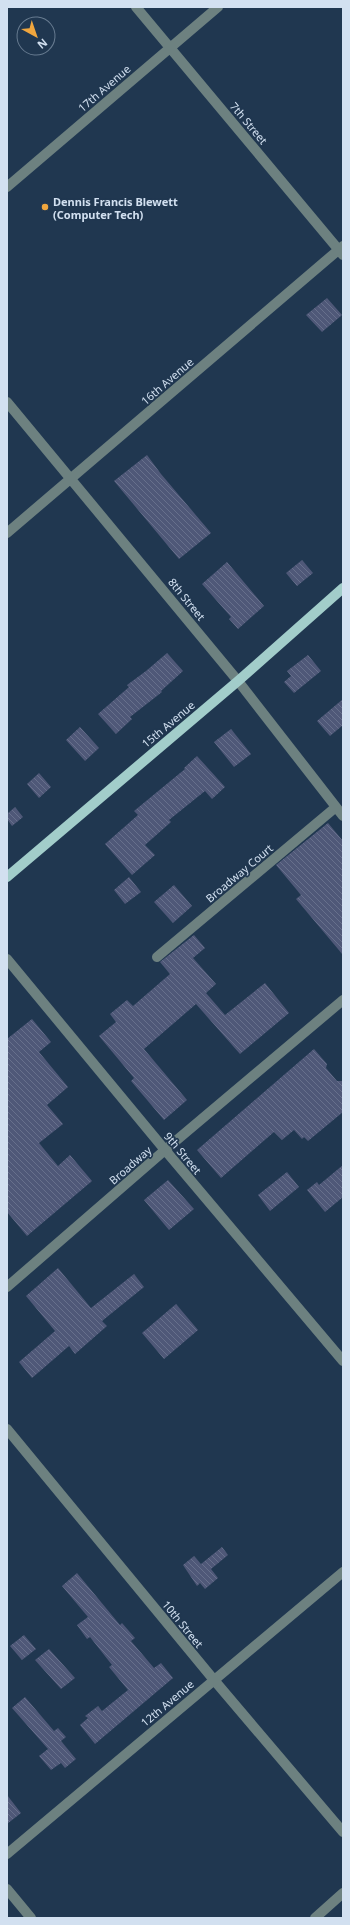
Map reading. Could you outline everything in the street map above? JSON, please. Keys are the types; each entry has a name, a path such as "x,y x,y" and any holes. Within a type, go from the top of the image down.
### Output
{"main road":[{"name":"15th Avenue","path":"7,877 238,681 343,588"}],"street":[{"name":"7th Street","path":"136,7 342,250"},
{"name":"17th Avenue","path":"7,187 218,7"},
{"name":"16th Avenue","path":"7,533 342,250"},
{"name":"8th Street","path":"7,402 72,478 238,681 343,816"},
{"name":"Broadway Court","path":"157,957 336,807"},
{"name":"9th Street","path":"7,958 165,1150 343,1361"},
{"name":"Broadway","path":"7,1287 165,1150 343,1000"},
{"name":"10th Street","path":"7,1429 214,1680 343,1832"},
{"name":"12th Avenue","path":"7,1854 343,1572"},
{"path":"7,1889 31,1918"},
{"path":"315,1918 343,1893"}],"building":[{"path":"327,298 342,315 322,332 306,315"},
{"path":"147,455 161,474 211,533 179,559 114,481"},
{"path":"302,560 313,573 297,586 286,573"},
{"path":"227,562 264,606 238,629 229,619 231,617 202,584"},
{"path":"167,653 183,671 161,691 162,692 130,717 132,719 116,734 98,714 129,687 127,685"},
{"path":"308,655 321,671 294,693 284,682 291,676 287,671"},
{"path":"343,699 343,725 330,736 317,721"},
{"path":"80,727 99,748 85,761 66,740"},
{"path":"231,729 251,754 234,767 214,742"},
{"path":"197,756 225,787 212,799 205,791 169,820 171,822 145,845 155,855 132,875 105,844 138,815 134,811 185,769 184,768"},
{"path":"39,773 51,787 39,798 27,784"},
{"path":"15,807 23,817 12,826 7,819 7,814"},
{"path":"328,823 343,841 343,955 296,899 301,895 276,865"},
{"path":"129,877 141,892 125,904 114,890"},
{"path":"174,885 192,906 173,923 154,902"},
{"path":"194,935 205,948 193,958 216,984 206,993 225,1015 265,983 289,1013 240,1054 196,1004 144,1049 187,1100 164,1120 131,1081 134,1078 99,1036 116,1022 110,1014 127,1000 133,1006 170,974 160,962"},
{"path":"32,1019 51,1042 39,1052 68,1087 47,1105 63,1124 39,1143 58,1166 70,1155 92,1181 27,1236 7,1212 7,1039"},
{"path":"314,1049 327,1064 326,1068 337,1081 343,1081 343,1112 308,1141 304,1137 302,1139 294,1130 282,1140 274,1132 221,1178 197,1150"},
{"path":"343,1165 343,1197 325,1212 307,1190 317,1182 319,1185"},
{"path":"287,1172 299,1187 270,1211 258,1195"},
{"path":"168,1180 194,1209 169,1230 144,1200"},
{"path":"58,1268 91,1308 134,1274 144,1287 102,1321 107,1326 75,1354 69,1346 32,1378 19,1362 55,1331 26,1296"},
{"path":"176,1304 198,1330 164,1359 142,1333"},
{"path":"222,1547 228,1555 211,1569 218,1578 205,1589 200,1583 197,1586 183,1565 194,1556 201,1564"},
{"path":"77,1573 120,1625 122,1623 135,1638 131,1641 154,1668 161,1663 173,1678 95,1744 80,1725 88,1718 85,1716 98,1706 102,1711 128,1690 109,1667 112,1665 90,1637 87,1639 77,1625 88,1617 62,1586"},
{"path":"24,1635 36,1649 22,1660 10,1646"},
{"path":"49,1649 75,1678 61,1689 35,1660"},
{"path":"25,1697 54,1731 58,1728 66,1737 61,1741 76,1759 65,1768 61,1763 51,1770 39,1756 48,1749 12,1708"},
{"path":"7,1795 21,1813 7,1824"}],"place":[{"name":"Dennis Francis Blewett (Computer Tech)","path":"45,207"}]}
